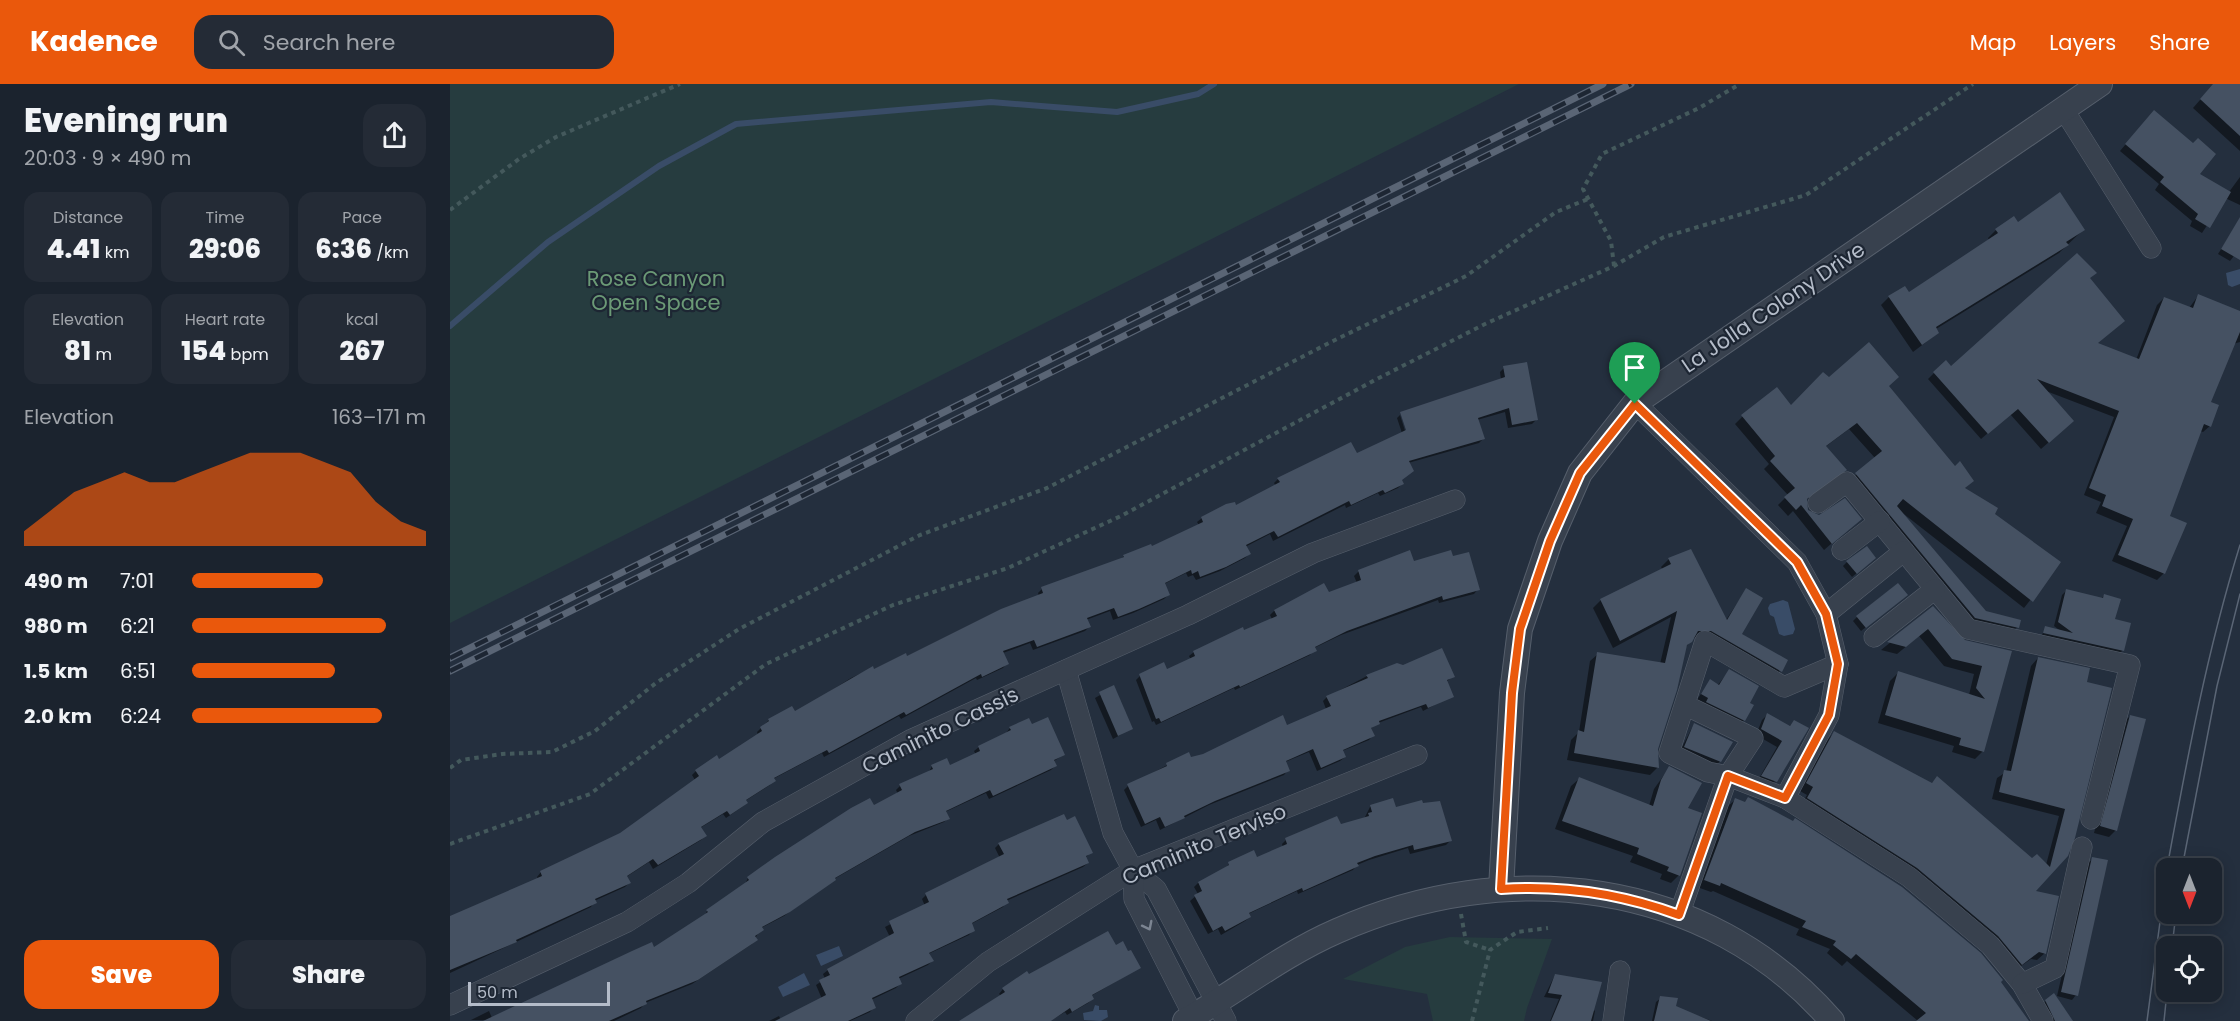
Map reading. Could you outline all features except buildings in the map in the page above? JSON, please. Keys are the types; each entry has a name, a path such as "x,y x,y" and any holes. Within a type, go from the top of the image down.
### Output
{"street":[{"name":"La Jolla Colony Drive","path":"1501,889 1512,693 1520,629 1550,541 1580,473 1635,404 1676,373 2100,84"},
{"path":"2064,110 2151,248"},
{"path":"1635,404 1797,562 1826,614 1838,664 1829,715 1785,798"},
{"path":"1818,503 1847,482 1968,630 2130,665 2091,819"},
{"name":"Caminito Cassis","path":"450,1005 627,922 688,883 763,822 912,739 1188,615 1313,553 1455,501"},
{"path":"1842,550 1880,521"},
{"path":"1826,614 1904,551"},
{"path":"1874,637 1935,589"},
{"path":"1838,664 1784,687 1705,642 1668,753 1708,772 1728,776 1785,798 1909,877 1990,945 2022,984 2043,1021"},
{"path":"1066,670 1113,833 1133,870 1156,889 1221,1011"},
{"path":"1679,915 1728,776 1753,738 1684,705"},
{"name":"Caminito Terviso","path":"916,1021 987,962 1133,870 1417,755"},
{"path":"2022,984 2055,968 2082,847"},
{"path":"1133,870 1134,899 1192,1019 1221,1011 1279,960 1336,931 1389,910 1457,894 1539,886 1636,900 1702,924 1755,953 1808,992 1832,1021"},
{"path":"1613,1021 1620,971"}],"path":[{"path":"450,210 519,159 556,137 680,84"},
{"path":"1614,266 1611,241 1583,189 1602,154 1699,108 1740,84"},
{"path":"450,844 590,794 766,664 893,605 1008,568 1121,516 1485,324 1614,266 1664,237 1806,195 1973,84"},
{"path":"450,768 461,760 502,754 552,752 595,731 656,683 739,628 920,535 1047,489 1331,342 1466,276 1556,212 1588,199"},
{"path":"1457,894 1466,942 1490,950"},
{"path":"1472,1021 1490,950 1517,932 1548,928"}],"green space":[{"name":"Rose Canyon Open Space","path":"450,84 1519,84 450,623"},
{"path":"1450,937 1552,939 1524,1021 1433,1021 1427,994 1343,979 1405,947"}],"water":[{"path":"2240,269 2240,284 2232,287 2228,285 2226,273"},
{"path":"1783,600 1788,602 1795,629 1793,634 1784,636 1779,634 1774,617 1770,615 1768,608 1770,604"},
{"path":"839,946 843,956 821,966 816,955"},
{"path":"804,973 810,985 783,997 778,987"},
{"path":"1095,1005 1099,1006 1099,1010 1107,1010 1108,1017 1101,1021 1084,1020 1083,1013 1093,1011"}],"waterway":[{"path":"450,326 548,242 659,166 736,124 991,102 1117,112 1198,94 1214,84"}],"tram line":[{"path":"2169,858 2190,746 2217,625 2240,545"},
{"path":"2184,858 2217,686 2240,594"},
{"path":"2147,1021 2160,924"},
{"path":"2173,936 2175,924"},
{"path":"2164,1021 2166,1002"}],"railway":[{"path":"450,658 1603,84"},
{"path":"450,671 1631,84"}],"route":[{"path":"1635,404 1797,562 1826,614 1838,664 1829,715 1785,798 1728,776 1679,915 1636,900 1539,886 1501,889 1512,693 1520,629 1550,541 1580,473 1635,404"}]}
